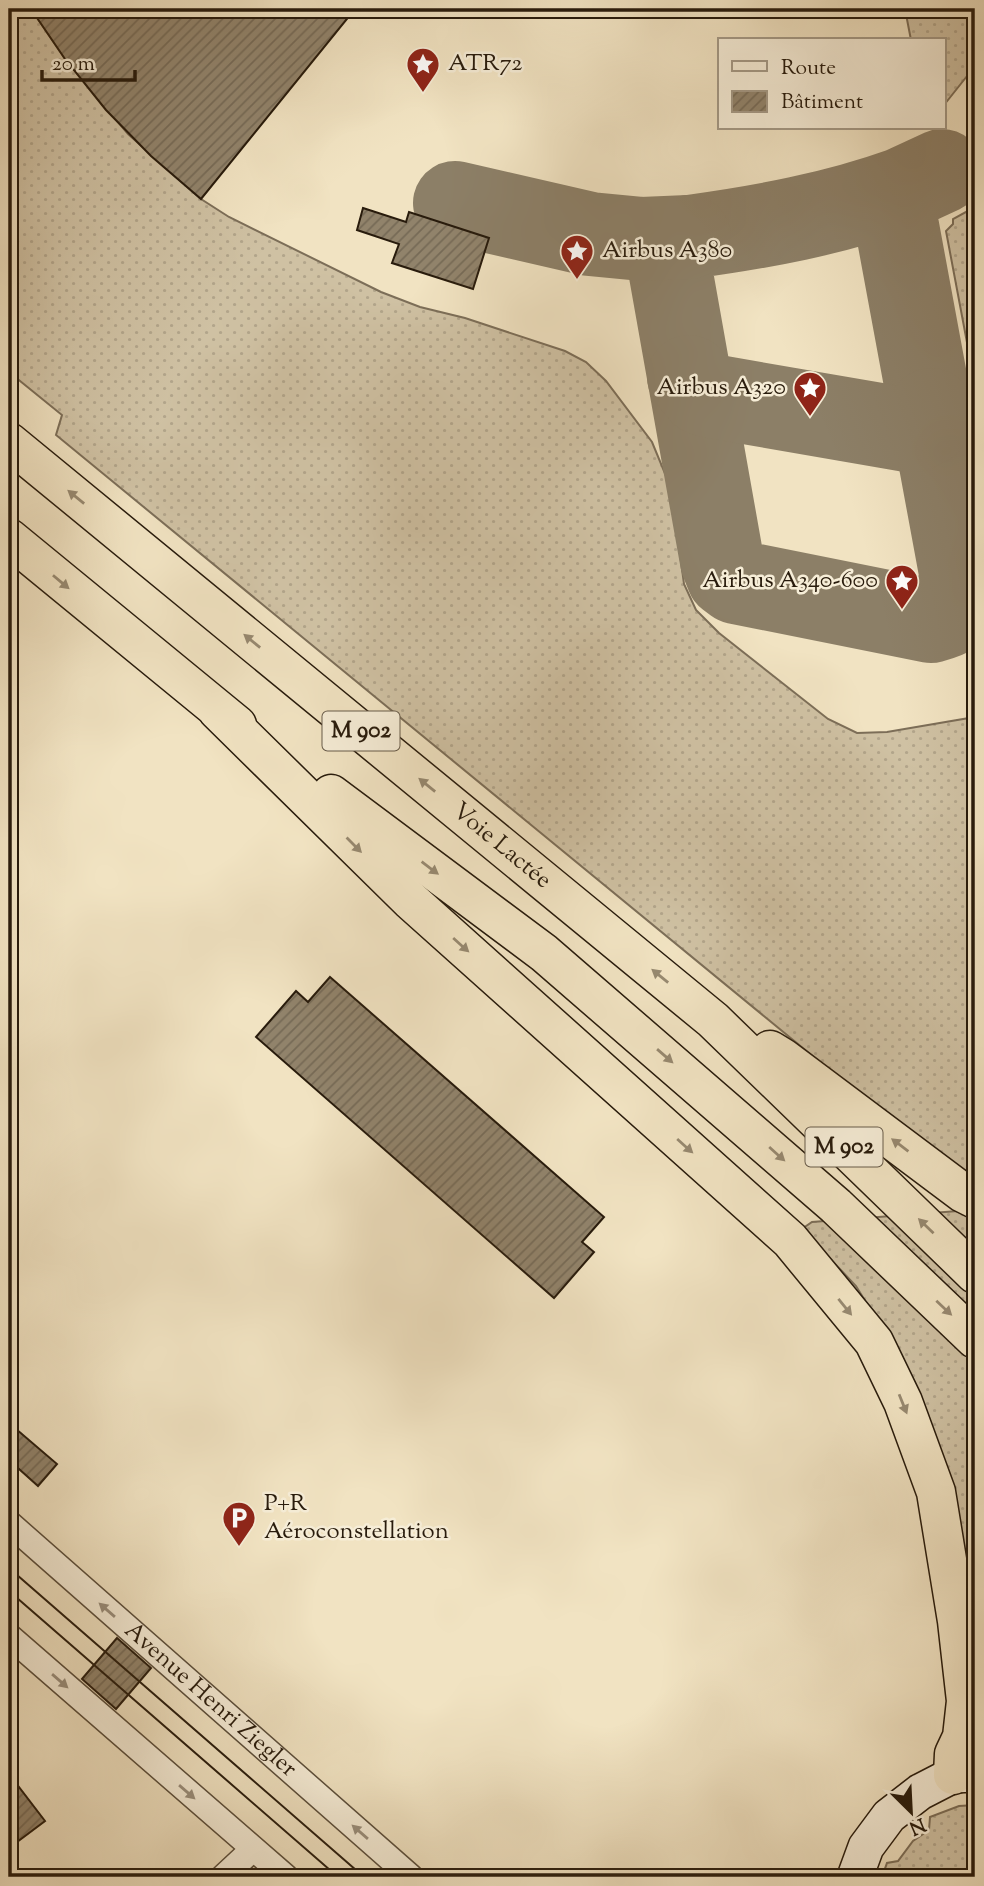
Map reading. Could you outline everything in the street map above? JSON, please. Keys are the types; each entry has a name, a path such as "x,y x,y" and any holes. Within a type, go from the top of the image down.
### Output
{"highway":[{"name":"Voie Lactée","path":"9,442 713,1020 975,1273"},
{"name":"M 902","path":"9,538 218,711 544,953 836,1206 975,1339"},
{"path":"218,711 410,900 790,1240 874,1342 902,1402 936,1492 957,1621 966,1701 962,1737 954,1755 964,1774"},
{"path":"713,1020 783,1058 963,1193 975,1199"}],"main road":[{"path":"855,1877 866,1847 889,1816 920,1792 964,1774"}],"street":[{"name":"Avenue Henri Ziegler","path":"9,1524 411,1877"},
{"path":"9,1636 286,1877"},
{"path":"223,1877 253,1849"}],"shaded area":[{"path":"9,9 31,9 65,59 128,134 201,199 229,217 381,292 420,307 465,318 565,351 586,362 606,381 652,442 671,488 684,584 696,610 719,633 828,719 857,733 887,732 975,717 975,1178 921,1145 56,435 62,415 9,372"},
{"path":"905,9 975,9 975,66 946,102 946,38 911,38"},
{"path":"975,207 975,385 946,231 953,224 953,219"},
{"path":"958,1211 975,1218 975,1591 930,1426 897,1352 856,1286 802,1229 812,1222"},
{"path":"975,1805 975,1877 882,1877 887,1863 898,1861 913,1841 929,1830 930,1817 959,1806"}],"building":[{"path":"31,9 355,9 201,199 151,156 106,110 65,59"},
{"path":"363,208 406,222 409,212 489,238 473,289 392,263 399,244 357,230"},
{"path":"330,977 604,1217 582,1242 594,1252 554,1298 256,1037 296,991 308,1002"},
{"path":"9,1423 57,1464 38,1486 9,1460"},
{"path":"117,1638 151,1668 116,1709 82,1679"},
{"path":"9,1774 45,1821 9,1848"}],"taxiway":[{"path":"903,189 797,219 689,237 676,245 669,263 722,561 728,576 736,582 931,621 953,613 960,606 965,594 895,206 903,189 942,171"},
{"path":"455,203 590,234 642,239 689,237"},
{"path":"689,377 702,393 711,396 908,430 915,430 927,424 931,410"}],"tram line":[{"path":"9,1568 364,1877"},
{"path":"9,1591 338,1877"}],"place":[{"name":"ATR72","path":"423,94"},
{"name":"Airbus A380","path":"577,281"},
{"name":"Airbus A320","path":"810,418"},
{"name":"Airbus A340-600","path":"902,611"},
{"name":"P+R Aéroconstellation","path":"239,1548"}]}
